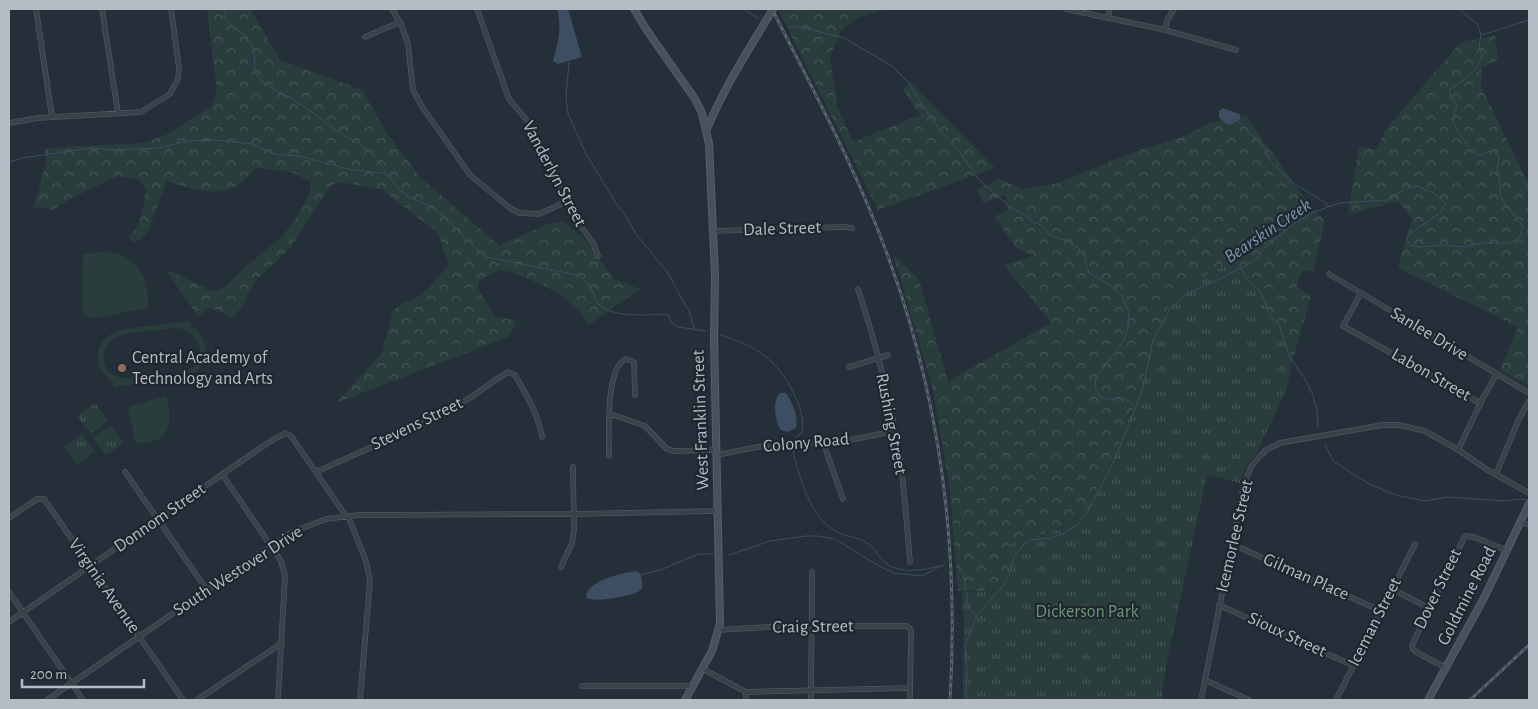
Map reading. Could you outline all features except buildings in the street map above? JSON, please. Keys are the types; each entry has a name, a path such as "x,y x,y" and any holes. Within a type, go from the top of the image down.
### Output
{"main road":[{"name":"West Franklin Street","path":"636,9 648,32 695,99 702,113 710,160 721,605 719,630 712,651 684,700"},
{"path":"706,130 726,89 773,9"},
{"name":"Goldmine Road","path":"1428,700 1508,550 1529,504"}],"street":[{"path":"36,9 52,117"},
{"path":"102,9 118,113"},
{"path":"9,122 52,117 141,112 170,94 176,84 179,68 170,9"},
{"path":"392,9 400,22 408,44 412,90 470,174 510,208 519,213 539,214 566,202"},
{"name":"Vanderlyn Street","path":"477,9 509,99 530,124 566,202 574,217 593,243 598,256"},
{"path":"1066,9 1165,30 1236,50"},
{"path":"1108,18 1110,9"},
{"path":"1165,30 1167,21 1174,9"},
{"path":"365,37 400,22"},
{"name":"Dale Street","path":"713,232 852,228"},
{"name":"Sanlee Drive","path":"1329,274 1529,394"},
{"name":"Rushing Street","path":"858,289 878,358 895,431 910,562"},
{"name":"Labon Street","path":"1361,292 1343,326 1480,403"},
{"path":"849,367 888,355"},
{"path":"609,456 611,414 609,404 614,374 622,360 626,359 634,363 635,395"},
{"name":"Stevens Street","path":"316,472 435,418 456,407 508,372 515,375 539,419 542,437"},
{"path":"1458,450 1480,403 1496,375"},
{"path":"1496,474 1519,419 1529,401"},
{"name":"Colony Road","path":"611,414 645,426 667,449 674,451 717,453 768,445 840,442 895,431"},
{"name":"Icemorlee Street","path":"1201,700 1247,476 1266,450 1280,443 1382,425 1399,425 1424,431 1529,493"},
{"name":"Donnom Street","path":"9,622 222,474 286,433 292,436 316,472"},
{"path":"823,442 843,499"},
{"path":"561,567 572,543 574,514 573,467"},
{"path":"126,472 207,590"},
{"path":"316,472 347,516 366,561 370,581 360,700"},
{"path":"222,474 281,561 285,576 278,700"},
{"name":"Virginia Avenue","path":"9,518 37,499 44,499 183,700"},
{"name":"South Westover Drive","path":"47,700 290,533 337,516 719,511"},
{"path":"1520,522 1529,525"},
{"name":"Dover Street","path":"1446,668 1416,652 1412,647 1412,642 1464,536 1474,537 1508,550"},
{"name":"Gilman Place","path":"1232,544 1381,610"},
{"name":"Iceman Street","path":"1336,700 1415,544"},
{"path":"811,700 812,572"},
{"path":"1392,589 1428,608"},
{"path":"9,592 83,700"},
{"name":"Sioux Street","path":"1219,605 1354,666"},
{"name":"Craig Street","path":"719,630 812,626 907,626 910,630 910,688"},
{"path":"197,700 282,643"},
{"path":"703,669 746,692 910,688 910,700"},
{"path":"1205,680 1249,700"},
{"path":"582,686 693,686"},
{"path":"746,692 746,700"}],"green space":[{"path":"207,9 250,9 280,60 362,90 386,132 421,178 499,245 548,224 563,222 585,239 615,280 640,289 589,325 576,308 559,294 511,272 496,272 480,280 477,288 495,317 515,320 516,323 508,337 336,403 382,353 393,310 422,295 449,265 438,233 381,189 340,182 331,185 291,247 254,282 242,306 233,318 210,308 198,316 165,269 213,291 222,289 282,237 303,207 311,189 310,181 291,172 256,168 243,181 228,190 213,192 197,190 167,181 148,231 141,240 133,242 129,237 140,221 146,189 138,179 117,176 68,200 53,210 40,207 34,208 46,162 45,148 143,143 166,135 211,107 217,90"},
{"path":"778,9 885,9 856,18 840,32 830,57 837,106 853,142 920,115 903,89 910,82 995,168 878,210"},
{"path":"1495,36 1498,60 1482,67 1481,86 1526,179 1529,180 1529,386 1500,370 1518,327 1398,268 1412,219 1398,201 1348,215 1359,146 1376,150 1386,129 1461,42"},
{"path":"1246,116 1304,197 1325,221 1313,272 1303,270 1296,287 1311,296 1293,359 1280,337 1272,315 1151,340 1141,388 1113,459 1082,515 1069,525 1010,546 1005,576 996,591 958,591 950,490 933,390 893,254 919,280 948,381 1051,323 1004,265 1033,256 1015,247 995,216 1009,211 1005,195 983,203 977,189 999,179 1024,189 1058,183 1134,152 1187,135 1209,123"},
{"path":"97,252 121,255 137,267 146,284 148,308 91,318 83,312 83,254"},
{"name":"Dickerson Park","path":"1235,261 1272,315 1280,337 1293,359 1286,391 1257,452 1245,469 1240,483 1207,474 1166,666 1161,700 963,700 964,627 962,592 996,591 1005,576 1009,547 1027,533 1036,536 1069,526 1082,515 1113,459 1141,388 1151,340 1167,309 1184,285"},
{"path":"190,321 191,325 203,339 205,356 203,364 198,371 181,379 114,387 113,383 100,368 98,352 106,338 124,329","holes":["177,328 186,331 198,342 200,350 196,364 190,370 181,373 134,379 112,374 105,366 105,349 109,342 116,337 137,332"]},
{"path":"166,396 169,415 167,431 156,440 147,443 136,443 128,409 130,406"},
{"path":"95,403 108,421 90,434 77,416"},
{"path":"111,425 123,443 106,455 93,438"},
{"path":"82,434 94,451 77,465 64,447"}],"water":[{"path":"557,9 568,9 582,57 558,64 553,61 559,35"},
{"path":"1223,108 1240,114 1240,119 1231,124 1224,122 1219,117 1219,111"},
{"path":"780,393 786,393 796,414 796,428 788,432 781,430 776,417 775,406"},
{"path":"637,571 641,575 641,590 605,599 587,598 586,594 595,584 616,575"}],"waterway":[{"path":"226,9 225,19 245,35 251,43 256,73 261,80 269,87 302,105 337,131 366,149 376,158 400,190 436,210 486,257 578,275 589,284 598,303 603,308 630,314 665,314 678,327 706,331"},
{"path":"744,9 759,19"},
{"name":"Bearskin Creek","path":"966,700 967,672 965,645 977,615 1002,587 1009,575 1014,557 1024,544 1030,540 1051,538 1065,533 1078,524 1087,513 1115,459 1142,391 1153,340 1170,309 1188,293 1252,262 1260,256 1260,253 1269,244 1295,223 1312,213 1340,203 1388,200 1407,188 1417,186 1434,193 1446,204 1441,212 1408,235 1407,240 1410,245 1420,247 1444,245 1465,247 1479,243 1509,243 1519,237 1522,225 1503,202 1500,194 1500,181 1497,170 1499,156 1493,150 1480,155 1476,153 1463,140 1454,123 1453,117 1457,106 1450,95 1450,89 1473,72 1482,56 1479,45 1481,35 1478,25 1459,9"},
{"path":"1482,35 1529,20"},
{"path":"789,27 800,27 844,38 892,66 908,82 939,129 959,151 979,180 1009,206 1029,218 1032,222 1039,224 1050,235 1067,241 1078,248 1083,254 1089,273 1110,285 1122,296 1129,312 1128,329 1124,340 1096,377 1095,388 1100,397 1126,400 1134,406"},
{"path":"569,62 566,97 568,114 585,152 637,235 668,273 689,310 694,329"},
{"path":"1238,121 1263,146 1275,166 1293,183 1326,203 1327,206"},
{"path":"9,162 22,158 91,148 115,150 159,148 186,141 215,140 253,144 274,154 299,156 352,170 383,173 389,177"},
{"path":"1242,269 1247,280 1260,291 1270,315 1280,327 1290,358 1304,377 1312,393 1317,410 1318,427"},
{"path":"721,335 745,344 761,353 773,363 787,381 798,402 803,423 802,432 793,441"},
{"path":"1325,444 1333,461 1369,484 1396,495 1425,501 1448,497 1504,501 1529,500"},
{"path":"792,445 805,491 824,523 840,533 870,545 882,560 896,568 920,570 944,565"},
{"path":"729,555 770,541 818,536 835,539 894,573 922,576 941,566"},
{"path":"641,575 663,569 698,554 713,554"},
{"path":"958,565 963,572 969,610 977,615"}],"railway":[{"path":"772,9 850,165 878,229 908,315 922,369 934,423 948,533 952,589 950,700"},
{"path":"1470,700 1529,645"}],"place":[{"name":"Central Academy of Technology and Arts","path":"122,368"}]}
